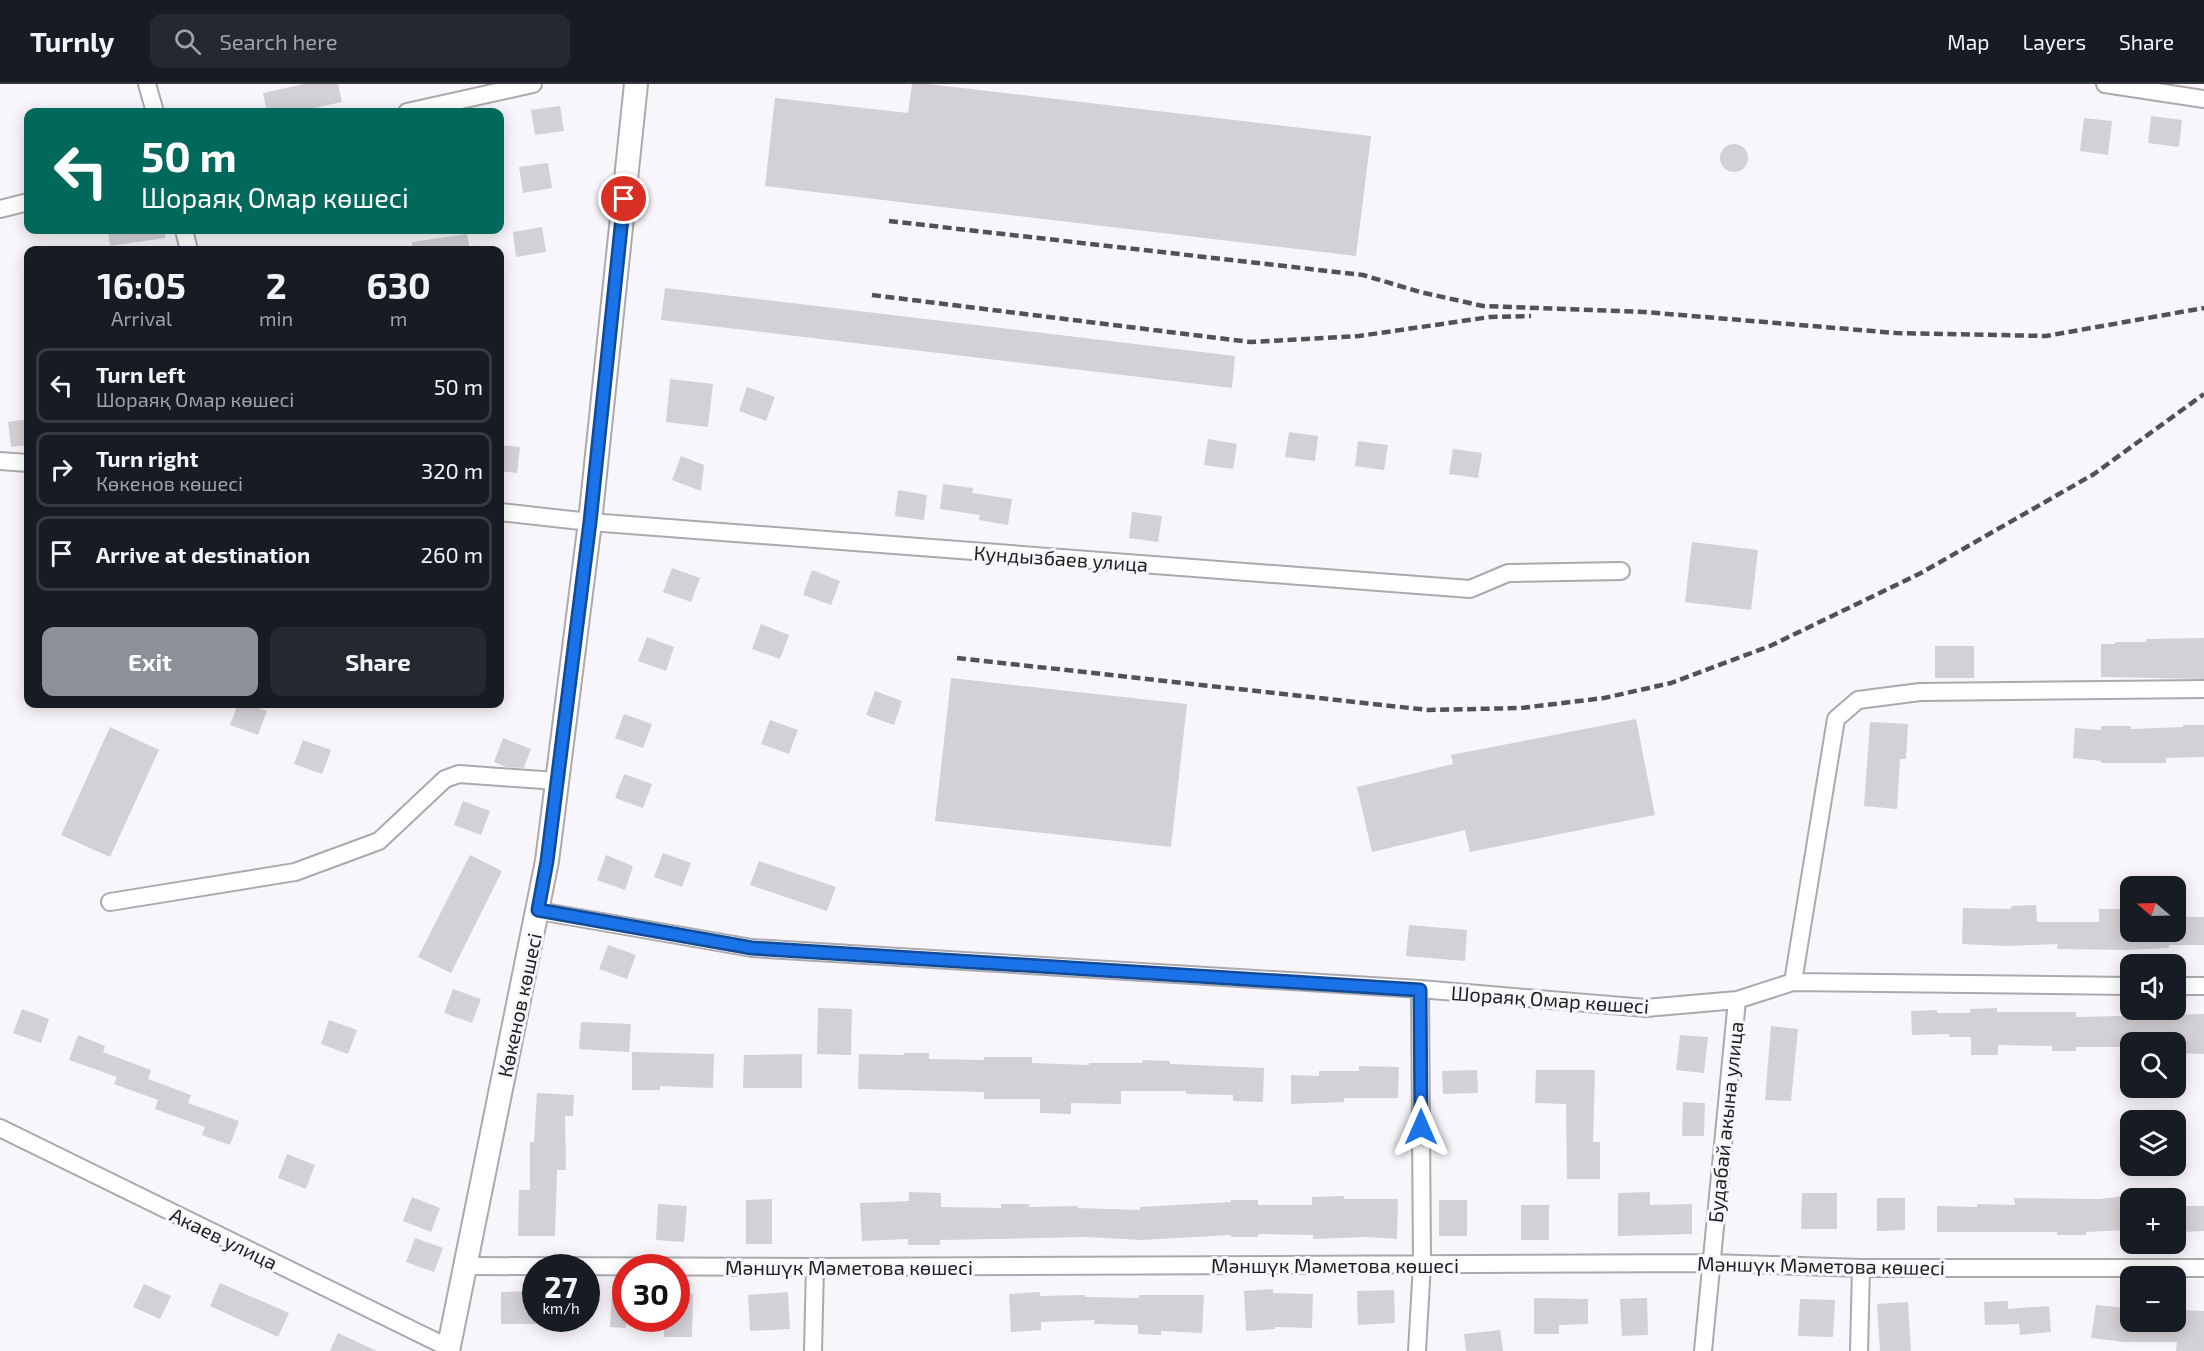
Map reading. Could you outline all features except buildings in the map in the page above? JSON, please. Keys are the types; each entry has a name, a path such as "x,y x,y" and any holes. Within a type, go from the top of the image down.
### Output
{"street":[{"path":"147,84 153,108"},
{"path":"425,108 533,84"},
{"name":"Көкенов көшесі","path":"449,1349 547,861 590,522 636,84"},
{"path":"2105,84 2204,99"},
{"path":"0,209 24,203"},
{"path":"0,461 24,463"},
{"name":"Кундызбаев улица","path":"504,512 590,522 1470,589 1508,573 1621,571"},
{"path":"1793,982 1836,719 1858,700 1920,692 2204,689"},
{"path":"110,902 295,872 379,842 445,779 459,774 556,782"},
{"name":"Шораяқ Омар көшесі","path":"538,910 752,948 1420,990 1646,1008 1737,1000 1793,982 2120,986"},
{"path":"2186,986 2204,986"},
{"path":"1417,1351 1422,1264 1420,990"},
{"name":"Будабай акына улица","path":"1703,1351 1737,1000"},
{"name":"Акаев улица","path":"0,1128 449,1349"},
{"name":"Мәншүк Мәметова көшесі","path":"466,1266 815,1267 1710,1263 1861,1268 2204,1268"},
{"path":"813,1351 815,1267"},
{"path":"1859,1351 1861,1268"}],"railway":[{"path":"889,221 1363,275 1420,292 1483,306 1645,312 1896,333 2046,336 2204,308"},
{"path":"872,295 1250,342 1359,336 1490,317 1531,316"},
{"path":"957,658 1428,710 1521,708 1604,698 1671,683 1770,646 1921,573 2094,474 2204,394"}],"route":[{"path":"624,199 590,522 547,861 538,910 752,948 1420,990 1421,1127"}]}
